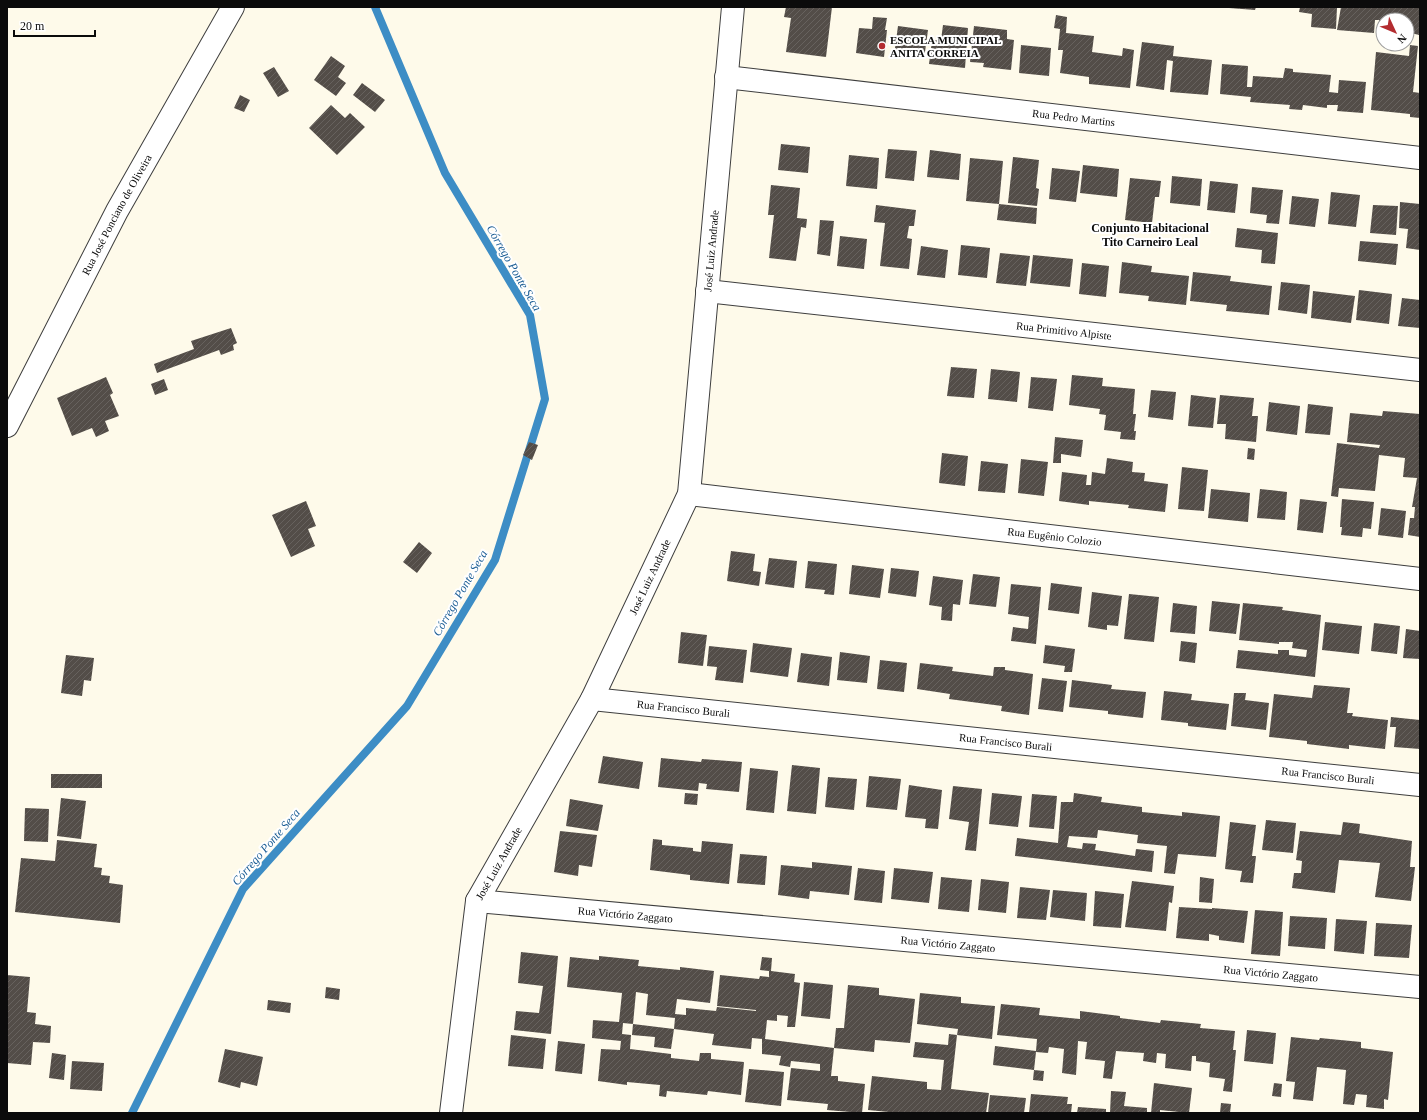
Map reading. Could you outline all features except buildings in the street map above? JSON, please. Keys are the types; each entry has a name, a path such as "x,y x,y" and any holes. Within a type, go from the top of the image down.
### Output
{"street":[{"name":"Rua José Ponciano de Oliveira","path":"7,426 117,211 233,7"},
{"name":"José Luiz Andrade","path":"453,1113 477,900 592,699 689,494 733,7"},
{"name":"Rua Pedro Martins","path":"726,77 1420,158"},
{"name":"Rua Primitivo Alpiste","path":"707,291 1420,370"},
{"name":"Rua Eugênio Colozio","path":"689,494 1420,579"},
{"name":"Rua Francisco Burali","path":"592,699 1420,786"},
{"name":"Rua Victório Zaggato","path":"477,900 1420,987"}],"waterway":[{"name":"Córrego Ponte Seca","path":"132,1113 243,889 407,706 495,560 545,399 530,315 445,173 375,7"}],"place":[{"name":"ESCOLA MUNICIPAL ANITA CORREIA","path":"882,46"}],"district":[{"name":"Conjunto Habitacional Tito Carneiro Leal","path":"1150,235"}]}
